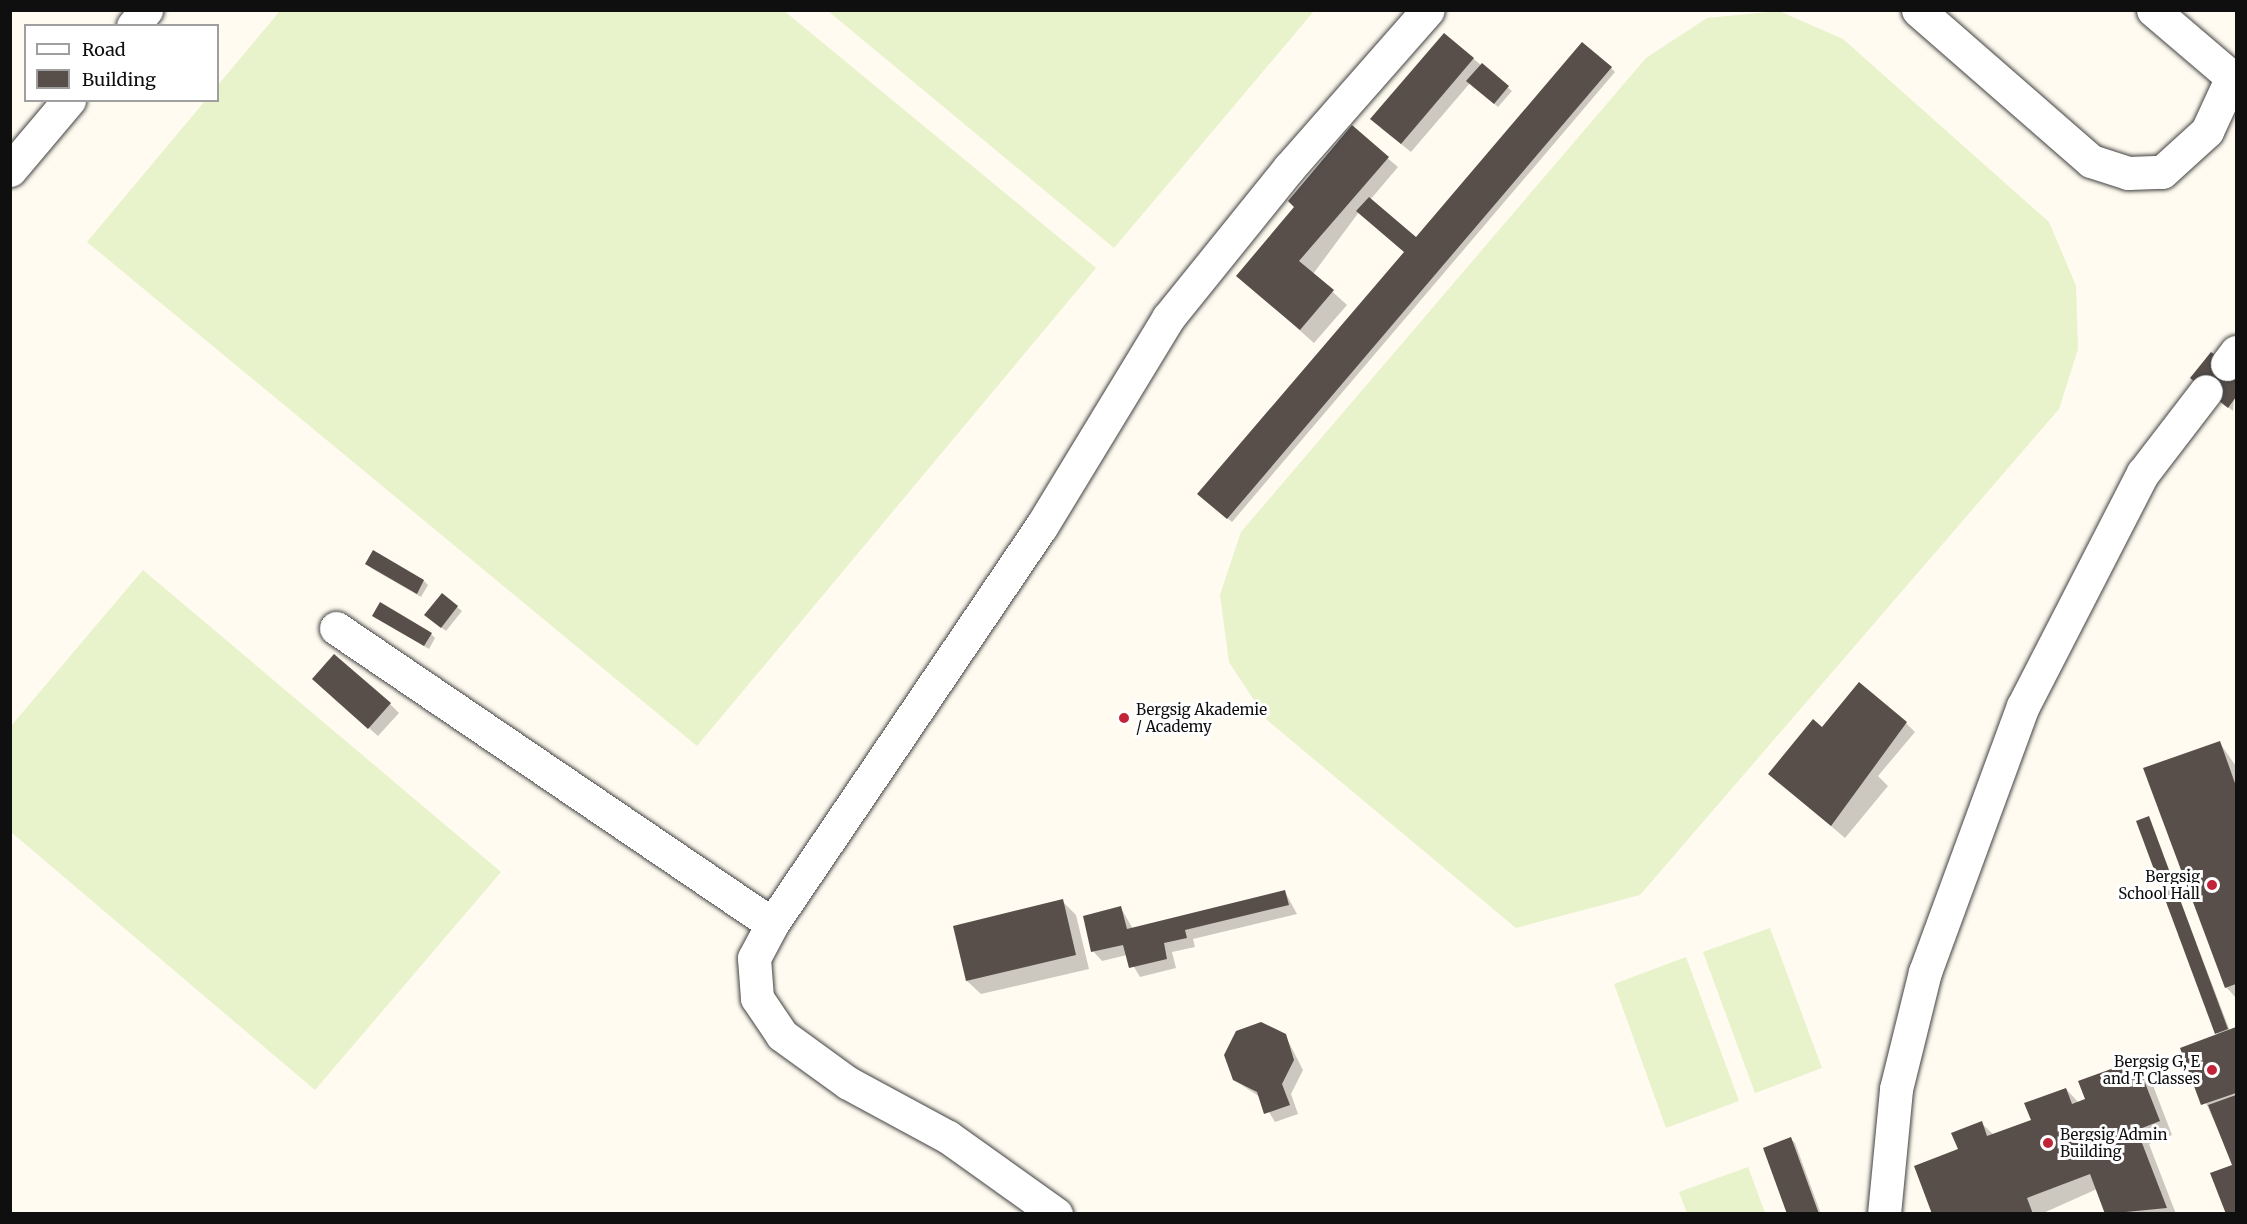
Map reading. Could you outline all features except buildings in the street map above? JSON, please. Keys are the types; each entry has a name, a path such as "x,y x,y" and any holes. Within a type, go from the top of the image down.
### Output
{"street":[{"path":"135,24 146,10"},
{"path":"1056,1214 948,1137 849,1083 782,1035 757,998 754,958 772,924 1041,526 1168,318 1289,168 1428,10"},
{"path":"1918,10 2091,161 2128,173 2162,172 2207,131 2234,79 2153,10"},
{"path":"10,170 67,102"},
{"path":"1884,1214 1896,1089 1926,972 2023,706 2143,472 2205,391"},
{"path":"336,628 772,924"}],"green space":[{"path":"783,10 1096,268 697,746 87,242 204,102 219,102 219,84 280,11"},
{"path":"828,11 1314,11 1114,248"},
{"path":"1779,11 1843,39 2049,222 2076,286 2078,349 2059,409 1640,895 1516,928 1267,720 1229,662 1220,595 1241,532 1646,58 1707,18"},
{"path":"143,570 501,872 315,1090 11,832 11,726"},
{"path":"1770,928 1822,1068 1755,1093 1703,952"},
{"path":"1686,957 1739,1101 1666,1128 1614,984"},
{"path":"1748,1167 1765,1213 1687,1213 1679,1192"}],"place":[{"name":"Bergsig Akademie / Academy","path":"1124,718"},
{"name":"Bergsig School Hall","path":"2212,885"},
{"name":"Bergsig G, E and T Classes","path":"2212,1070"},
{"name":"Bergsig Admin Building","path":"2048,1143"}]}
